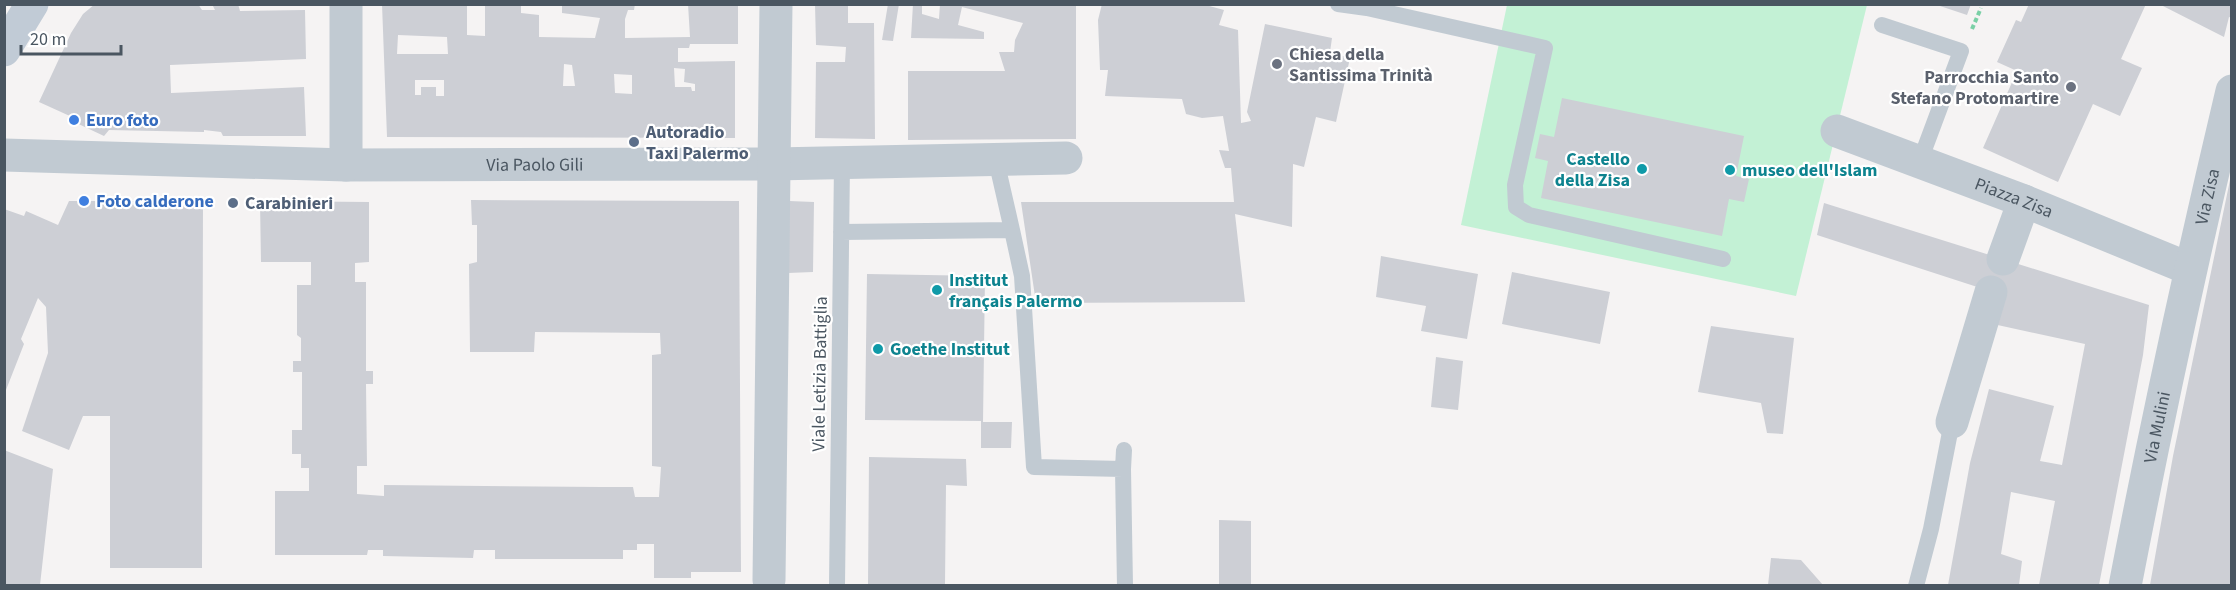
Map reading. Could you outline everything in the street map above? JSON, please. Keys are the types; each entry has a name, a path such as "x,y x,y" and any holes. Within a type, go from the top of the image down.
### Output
{"street":[{"path":"4,50 32,4"},
{"path":"346,4 346,165"},
{"path":"769,580 776,4"},
{"name":"Via Zisa","path":"2190,269 2232,91"},
{"name":"Piazza Zisa","path":"1837,131 2025,201 2190,269"},
{"name":"Via Paolo Gili","path":"4,155 346,165 774,164 1066,158"},
{"path":"2003,259 2025,201"},
{"name":"Via Mulini","path":"2125,585 2154,431 2190,269"},
{"path":"1952,422 1991,292"}],"lane":[{"path":"1338,4 1368,6 1545,48 1515,185 1516,207 1528,215 1723,259"},
{"path":"1882,25 1961,51 1920,161"},
{"path":"996,160 1022,276 1034,468 1124,469"},
{"name":"Viale Letizia Battiglia","path":"837,585 842,163"},
{"path":"841,232 1012,230"},
{"path":"1916,585 1931,529 1952,422"},
{"path":"1124,450 1125,585"}],"green space":[{"path":"1507,5 1867,5 1796,296 1461,225"}],"building":[{"path":"95,4 198,4 202,10 215,10 212,4 238,4 240,11 305,10 306,59 170,65 171,93 304,87 306,136 223,136 221,132 204,130 204,132 109,130 104,136 70,120 72,117 39,102 71,33 83,14"},
{"path":"382,4 467,4 467,35 485,36 485,4 521,4 521,13 539,15 539,37 595,38 600,18 562,13 562,4 635,4 634,10 628,10 625,19 625,38 690,37 688,4 738,4 738,44 690,44 689,48 678,48 678,62 735,61 735,138 387,137","holes":["398,35 447,37 448,54 397,54","564,64 572,65 575,86 563,86","674,68 685,69 684,82 695,84 695,91 692,91 691,87 675,87","614,74 632,75 632,94 615,93","415,80 444,80 444,96 436,96 436,87 421,87 421,95 415,95"]},
{"path":"815,4 848,4 848,23 874,23 875,139 815,138 816,62 845,62 846,47 816,45"},
{"path":"888,4 899,4 893,41 882,40"},
{"path":"913,4 922,4 922,14 939,19 940,4 1076,4 1076,139 908,140 908,71 1005,71 999,52 1014,52 1015,40 1023,23 962,7 958,25 984,32 984,39 911,38"},
{"path":"1102,4 1202,4 1224,10 1219,25 1238,30 1241,123 1251,121 1247,112 1265,24 1332,38 1330,52 1350,58 1336,122 1316,117 1304,167 1293,164 1292,227 1235,214 1245,302 1036,303 1021,202 1234,202 1231,168 1225,168 1219,150 1229,151 1223,116 1202,118 1186,114 1182,99 1105,96 1108,70 1100,70 1098,20"},
{"path":"1934,4 1971,4 1967,15"},
{"name":"Parrocchia Santo Stefano Protomartire","path":"2029,4 2146,4 2121,59 2142,68 2120,116 2093,104 2058,182 1983,148 2017,71 1997,62 2016,20 2021,22"},
{"path":"2159,4 2232,4 2232,18 2229,17 2224,37"},
{"name":"Castello della Zisa","path":"1562,98 1744,136 1736,176 1749,179 1744,202 1729,199 1722,236 1541,198 1548,161 1535,158 1540,134 1554,137"},
{"path":"2230,180 2232,585 2150,585 2173,456"},
{"path":"471,200 739,201 741,572 691,572 691,578 654,578 654,544 637,544 637,550 623,550 623,559 495,559 495,550 474,550 473,558 383,556 383,550 368,550 367,555 275,555 275,491 309,491 309,468 301,468 301,454 292,454 292,430 302,430 302,372 293,372 293,361 301,361 301,338 297,335 297,285 311,285 311,262 261,262 260,201 369,202 369,262 355,263 355,282 366,282 366,371 373,371 373,384 366,384 367,466 357,466 357,494 384,496 384,485 633,487 635,497 659,497 661,467 652,466 652,355 661,354 660,333 535,332 534,352 470,352 469,264 477,262 477,225 472,225"},
{"path":"69,201 203,201 202,568 110,568 110,416 83,416 69,450 22,431 48,353 46,307 38,298 21,339 24,344 6,390 4,390 4,209 24,216 26,211 58,225"},
{"path":"789,201 814,202 813,272 788,273"},
{"path":"1824,203 2149,305 2143,355 2099,585 2039,585 2055,501 2011,492 2001,554 2022,561 2019,585 1948,585 1970,463 1989,389 2054,406 2040,461 2062,465 2085,344 1993,324 2002,295 1817,235"},
{"path":"1381,256 1478,274 1467,339 1421,331 1426,306 1376,297"},
{"path":"1512,272 1610,292 1600,344 1502,324"},
{"path":"867,274 985,276 983,422 1012,422 1011,448 981,448 981,421 865,420"},
{"path":"1711,326 1794,338 1783,434 1767,433 1761,403 1698,392"},
{"path":"1436,357 1463,361 1458,410 1431,407"},
{"path":"4,450 53,469 40,585 4,585"},
{"path":"869,457 966,459 967,486 946,485 945,585 868,585"},
{"path":"1219,520 1251,521 1251,585 1219,585"},
{"path":"1771,558 1801,560 1823,585 1768,585"}],"place":[{"name":"Chiesa della Santissima Trinità","path":"1277,64"},
{"name":"Parrocchia Santo Stefano Protomartire","path":"2071,87"},
{"name":"Euro foto","path":"74,120"},
{"name":"Autoradio Taxi Palermo","path":"634,142"},
{"name":"Castello della Zisa","path":"1642,169"},
{"name":"museo dell'Islam","path":"1730,170"},
{"name":"Foto calderone","path":"84,201"},
{"name":"Carabinieri","path":"233,203"},
{"name":"Institut français Palermo","path":"937,290"},
{"name":"Goethe Institut","path":"878,349"}]}
